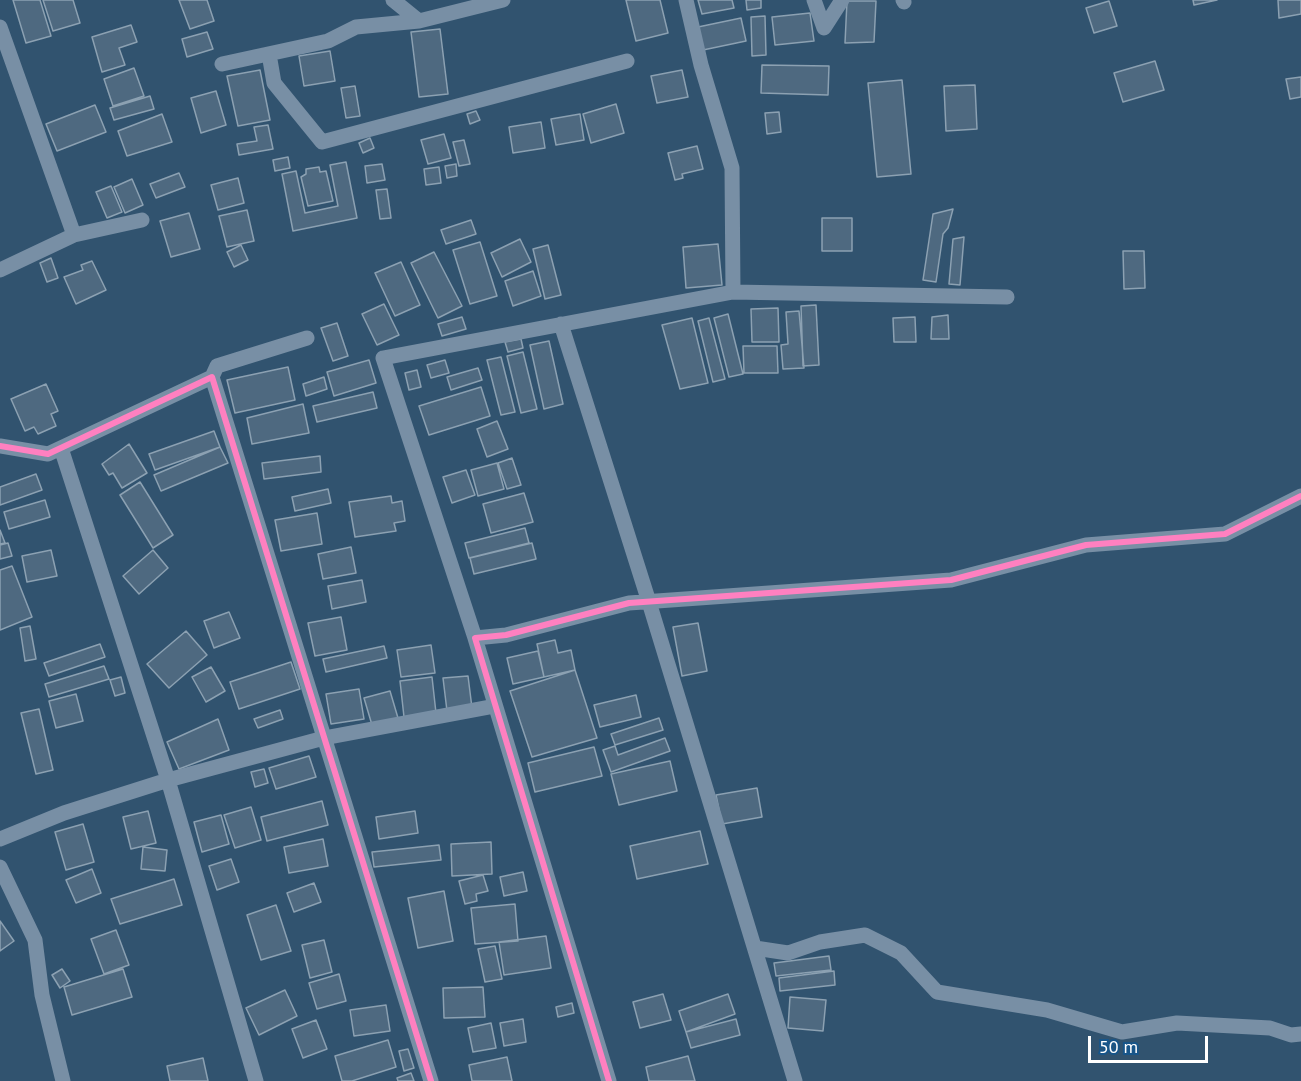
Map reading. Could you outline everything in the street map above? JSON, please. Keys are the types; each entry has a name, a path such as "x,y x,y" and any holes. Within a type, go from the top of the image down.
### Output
{"street":[{"path":"393,0 419,21"},
{"path":"222,64 328,41 356,27 419,21 503,0"},
{"path":"686,0 701,65 732,168 733,292"},
{"path":"814,0 824,28 842,0"},
{"path":"0,27 74,235"},
{"path":"269,54 274,83 322,142 627,62"},
{"path":"0,270 74,235 142,220"},
{"path":"609,1081 475,639 382,358 733,292 1007,297"},
{"path":"561,324 649,602 795,1081"},
{"path":"0,446 48,454 212,377 217,366 307,338"},
{"path":"212,377 431,1081"},
{"path":"61,448 168,780 256,1081"},
{"path":"475,639 506,635 629,603 951,580 1086,545 1225,534 1301,496"},
{"path":"0,839 64,813 168,780 324,738 495,706"},
{"path":"0,867 35,940 42,995 63,1081"},
{"path":"755,948 788,953 820,942 865,935 901,953 937,992 1047,1010 1122,1032 1177,1023 1270,1028 1290,1035 1301,1034"}],"building":[{"path":"13,0 40,0 51,36 26,43"},
{"path":"43,0 73,0 80,23 53,31"},
{"path":"179,0 207,0 214,21 190,29"},
{"path":"626,0 660,0 668,33 636,41"},
{"path":"698,0 732,0 734,8 702,14"},
{"path":"746,0 761,0 761,8 747,10"},
{"path":"1193,0 1217,0 1194,5"},
{"path":"1278,0 1301,0 1301,14 1279,18"},
{"path":"847,1 876,1 874,42 845,43"},
{"path":"1109,1 1117,26 1094,33 1086,8"},
{"path":"810,13 814,41 775,45 772,17"},
{"path":"765,16 766,55 752,56 751,17"},
{"path":"741,18 746,41 703,50 698,27"},
{"path":"131,25 137,42 119,48 125,65 102,72 92,37"},
{"path":"440,29 448,94 419,97 411,32"},
{"path":"207,32 213,49 187,57 182,39"},
{"path":"330,51 335,81 304,86 299,56"},
{"path":"1155,61 1164,90 1123,102 1114,73"},
{"path":"762,65 829,66 828,95 761,93"},
{"path":"134,68 144,96 113,106 104,79"},
{"path":"260,70 270,120 238,126 227,76"},
{"path":"682,70 688,97 657,103 651,76"},
{"path":"1301,77 1301,97 1290,99 1286,79"},
{"path":"902,80 911,174 877,177 868,83"},
{"path":"975,85 977,129 946,131 944,86"},
{"path":"355,86 360,116 346,118 341,88"},
{"path":"216,91 226,125 201,133 191,98"},
{"path":"150,96 154,109 114,120 110,108"},
{"path":"616,104 624,133 591,143 583,114"},
{"path":"95,105 106,132 57,151 46,124"},
{"path":"476,111 480,120 470,124 467,114"},
{"path":"779,112 781,132 767,134 765,113"},
{"path":"162,114 172,142 127,156 118,131"},
{"path":"580,114 584,140 556,145 551,119"},
{"path":"541,122 545,148 513,153 509,127"},
{"path":"268,125 273,149 239,155 237,144 257,141 254,127"},
{"path":"444,134 451,158 428,164 421,140"},
{"path":"370,138 374,148 363,153 359,143"},
{"path":"464,140 470,164 459,166 453,142"},
{"path":"697,146 703,169 682,174 683,178 675,180 668,153"},
{"path":"288,157 290,168 275,171 273,160"},
{"path":"346,162 357,218 293,231 282,174 296,171 305,213 338,206 330,165"},
{"path":"382,164 385,180 367,183 365,166"},
{"path":"456,164 457,176 447,178 445,166"},
{"path":"319,167 320,172 326,171 333,201 308,206 301,177 306,174 306,169"},
{"path":"439,167 441,183 426,185 424,169"},
{"path":"179,173 185,187 156,198 150,184"},
{"path":"238,178 244,203 218,210 211,185"},
{"path":"132,179 143,205 125,213 114,187"},
{"path":"111,186 122,212 107,218 96,192"},
{"path":"387,189 391,218 380,219 376,190"},
{"path":"953,209 948,228 943,234 936,282 923,280 933,214"},
{"path":"247,210 254,241 227,247 219,216"},
{"path":"189,213 200,249 171,257 160,221"},
{"path":"822,218 852,218 852,251 822,251"},
{"path":"471,220 476,234 446,244 441,230"},
{"path":"964,237 960,285 949,284 953,239"},
{"path":"520,239 531,262 502,277 491,253"},
{"path":"480,242 497,296 470,304 453,250"},
{"path":"718,244 722,285 686,288 683,247"},
{"path":"241,245 248,260 234,267 227,252"},
{"path":"548,245 561,295 545,299 533,249"},
{"path":"1123,251 1144,251 1145,288 1124,289"},
{"path":"434,252 462,306 438,318 411,263"},
{"path":"51,258 58,278 47,282 40,263"},
{"path":"92,261 106,290 76,304 64,277 83,270 81,265"},
{"path":"401,262 420,305 395,316 375,273"},
{"path":"533,271 541,296 513,306 505,281"},
{"path":"384,304 399,335 377,345 362,314"},
{"path":"816,305 819,365 803,366 801,306"},
{"path":"778,308 779,342 752,342 751,309"},
{"path":"799,311 804,368 783,369 781,345 788,344 786,312"},
{"path":"728,314 743,374 729,377 714,318"},
{"path":"948,315 949,339 931,339 932,317"},
{"path":"462,317 466,329 442,336 438,324"},
{"path":"915,317 916,342 894,342 893,318"},
{"path":"692,318 708,383 680,389 662,325"},
{"path":"709,318 725,379 713,382 698,321"},
{"path":"337,323 348,356 333,361 321,328"},
{"path":"521,339 523,348 508,352 505,342"},
{"path":"549,341 563,404 544,409 530,345"},
{"path":"743,346 777,346 778,373 744,373"},
{"path":"523,352 537,409 521,413 507,356"},
{"path":"501,357 515,412 501,415 487,360"},
{"path":"369,360 376,383 334,396 327,372"},
{"path":"445,360 449,373 431,378 427,365"},
{"path":"288,367 295,400 235,413 227,380"},
{"path":"478,368 482,380 451,390 447,377"},
{"path":"417,370 421,387 409,390 405,373"},
{"path":"324,377 327,389 306,396 303,384"},
{"path":"46,384 58,411 51,414 56,426 38,434 34,427 25,431 11,399"},
{"path":"481,387 490,416 429,435 419,406"},
{"path":"373,392 377,408 317,422 313,406"},
{"path":"303,404 309,433 252,444 247,418"},
{"path":"497,421 508,449 487,457 477,429"},
{"path":"214,431 220,447 155,470 149,454"},
{"path":"129,444 147,473 122,488 113,473 109,475 102,464"},
{"path":"220,447 228,463 161,491 154,475"},
{"path":"320,456 321,472 264,479 262,463"},
{"path":"512,458 521,485 507,489 498,463"},
{"path":"497,463 504,489 478,496 471,470"},
{"path":"466,470 475,495 452,503 443,477"},
{"path":"36,474 42,490 0,505 0,487"},
{"path":"140,482 173,535 153,548 120,495"},
{"path":"328,489 331,503 295,511 292,497"},
{"path":"524,493 533,522 491,533 483,504"},
{"path":"391,496 392,503 402,501 405,521 394,523 396,531 355,537 349,502"},
{"path":"45,500 50,517 9,529 4,512"},
{"path":"317,513 322,544 281,551 275,520"},
{"path":"525,528 529,543 469,558 465,543"},
{"path":"0,530 5,543 0,544"},
{"path":"8,543 12,556 0,559 0,545"},
{"path":"532,543 536,559 474,574 470,558"},
{"path":"351,547 356,573 323,579 318,554"},
{"path":"51,550 57,576 27,582 22,556"},
{"path":"153,550 168,568 139,594 123,576"},
{"path":"12,566 32,617 0,630 0,570"},
{"path":"362,580 366,602 332,609 328,586"},
{"path":"229,612 240,638 214,648 204,621"},
{"path":"341,617 347,650 315,656 308,623"},
{"path":"698,623 707,671 682,676 673,627"},
{"path":"30,626 36,659 25,661 20,628"},
{"path":"186,631 207,655 169,688 147,664"},
{"path":"555,640 558,653 571,650 575,670 544,677 537,644"},
{"path":"100,644 105,657 49,676 44,663"},
{"path":"431,645 435,673 401,677 397,650"},
{"path":"384,646 387,658 326,672 323,659"},
{"path":"538,651 544,677 513,684 507,658"},
{"path":"291,662 300,689 239,709 230,682"},
{"path":"104,666 109,679 49,697 45,684"},
{"path":"211,667 225,691 206,702 192,677"},
{"path":"575,670 597,738 532,757 510,691"},
{"path":"468,676 472,708 447,711 443,678"},
{"path":"121,677 125,693 115,696 110,680"},
{"path":"432,677 436,713 404,717 400,681"},
{"path":"359,689 364,719 331,724 326,694"},
{"path":"390,691 398,718 372,725 364,698"},
{"path":"76,694 83,721 56,728 49,701"},
{"path":"636,695 641,717 600,727 594,705"},
{"path":"39,709 53,770 36,774 21,713"},
{"path":"280,710 283,719 258,728 254,719"},
{"path":"659,718 663,730 615,745 611,734"},
{"path":"218,719 229,750 179,769 167,742"},
{"path":"665,738 670,751 611,772 603,750 615,746 618,755"},
{"path":"594,747 602,776 535,792 528,763"},
{"path":"309,756 316,777 276,789 269,768"},
{"path":"670,761 677,791 619,805 611,774"},
{"path":"264,769 268,783 255,787 251,772"},
{"path":"757,788 762,817 722,824 716,795"},
{"path":"322,801 328,825 267,841 261,817"},
{"path":"251,807 261,840 235,848 224,815"},
{"path":"148,811 156,843 131,849 123,817"},
{"path":"415,811 418,833 379,839 376,817"},
{"path":"221,815 229,844 202,852 194,822"},
{"path":"83,824 94,862 66,870 55,832"},
{"path":"700,831 708,864 637,879 630,846"},
{"path":"323,839 328,866 289,873 284,847"},
{"path":"491,842 492,874 452,876 451,844"},
{"path":"439,845 441,860 374,867 372,852"},
{"path":"143,847 167,850 165,871 141,869"},
{"path":"231,859 239,882 217,890 209,866"},
{"path":"92,869 101,893 76,903 66,880"},
{"path":"523,872 527,891 504,896 500,877"},
{"path":"483,875 488,891 476,894 477,901 465,904 459,881"},
{"path":"174,879 182,905 120,924 111,899"},
{"path":"314,883 321,902 294,912 287,893"},
{"path":"444,891 453,941 418,948 408,898"},
{"path":"515,904 518,941 475,944 471,908"},
{"path":"276,905 291,951 261,960 247,915"},
{"path":"0,921 14,941 0,951"},
{"path":"116,930 129,965 104,974 91,939"},
{"path":"546,936 551,968 504,975 499,942"},
{"path":"324,940 332,972 310,978 302,945"},
{"path":"495,946 502,979 485,982 478,949"},
{"path":"829,956 831,970 776,976 774,963"},
{"path":"62,969 70,981 60,988 52,975"},
{"path":"123,969 132,997 72,1015 64,987"},
{"path":"834,971 835,985 780,991 779,978"},
{"path":"339,974 346,1001 317,1009 309,983"},
{"path":"483,987 485,1017 444,1018 443,988"},
{"path":"285,990 297,1016 259,1035 246,1008"},
{"path":"663,994 671,1020 640,1028 633,1002"},
{"path":"728,994 735,1014 686,1032 679,1011"},
{"path":"790,997 826,1000 823,1031 788,1028"},
{"path":"572,1003 574,1013 558,1017 556,1007"},
{"path":"386,1005 390,1031 354,1036 350,1010"},
{"path":"523,1019 526,1042 504,1046 500,1023"},
{"path":"736,1019 740,1035 691,1048 686,1032"},
{"path":"316,1020 327,1049 303,1058 292,1029"},
{"path":"491,1023 496,1048 473,1052 468,1028"},
{"path":"388,1040 396,1067 352,1081 342,1081 335,1056"},
{"path":"408,1049 414,1068 404,1071 399,1051"},
{"path":"688,1056 695,1081 649,1081 646,1067"},
{"path":"507,1057 512,1081 472,1081 469,1065"},
{"path":"203,1058 208,1081 170,1081 167,1066"},
{"path":"411,1073 414,1081 398,1081 397,1078"}],"cycle path":[{"path":"0,446 48,454 212,377 431,1081"},
{"path":"609,1081 475,638 506,635 629,603 951,580 1086,545 1225,534 1301,496"}]}
